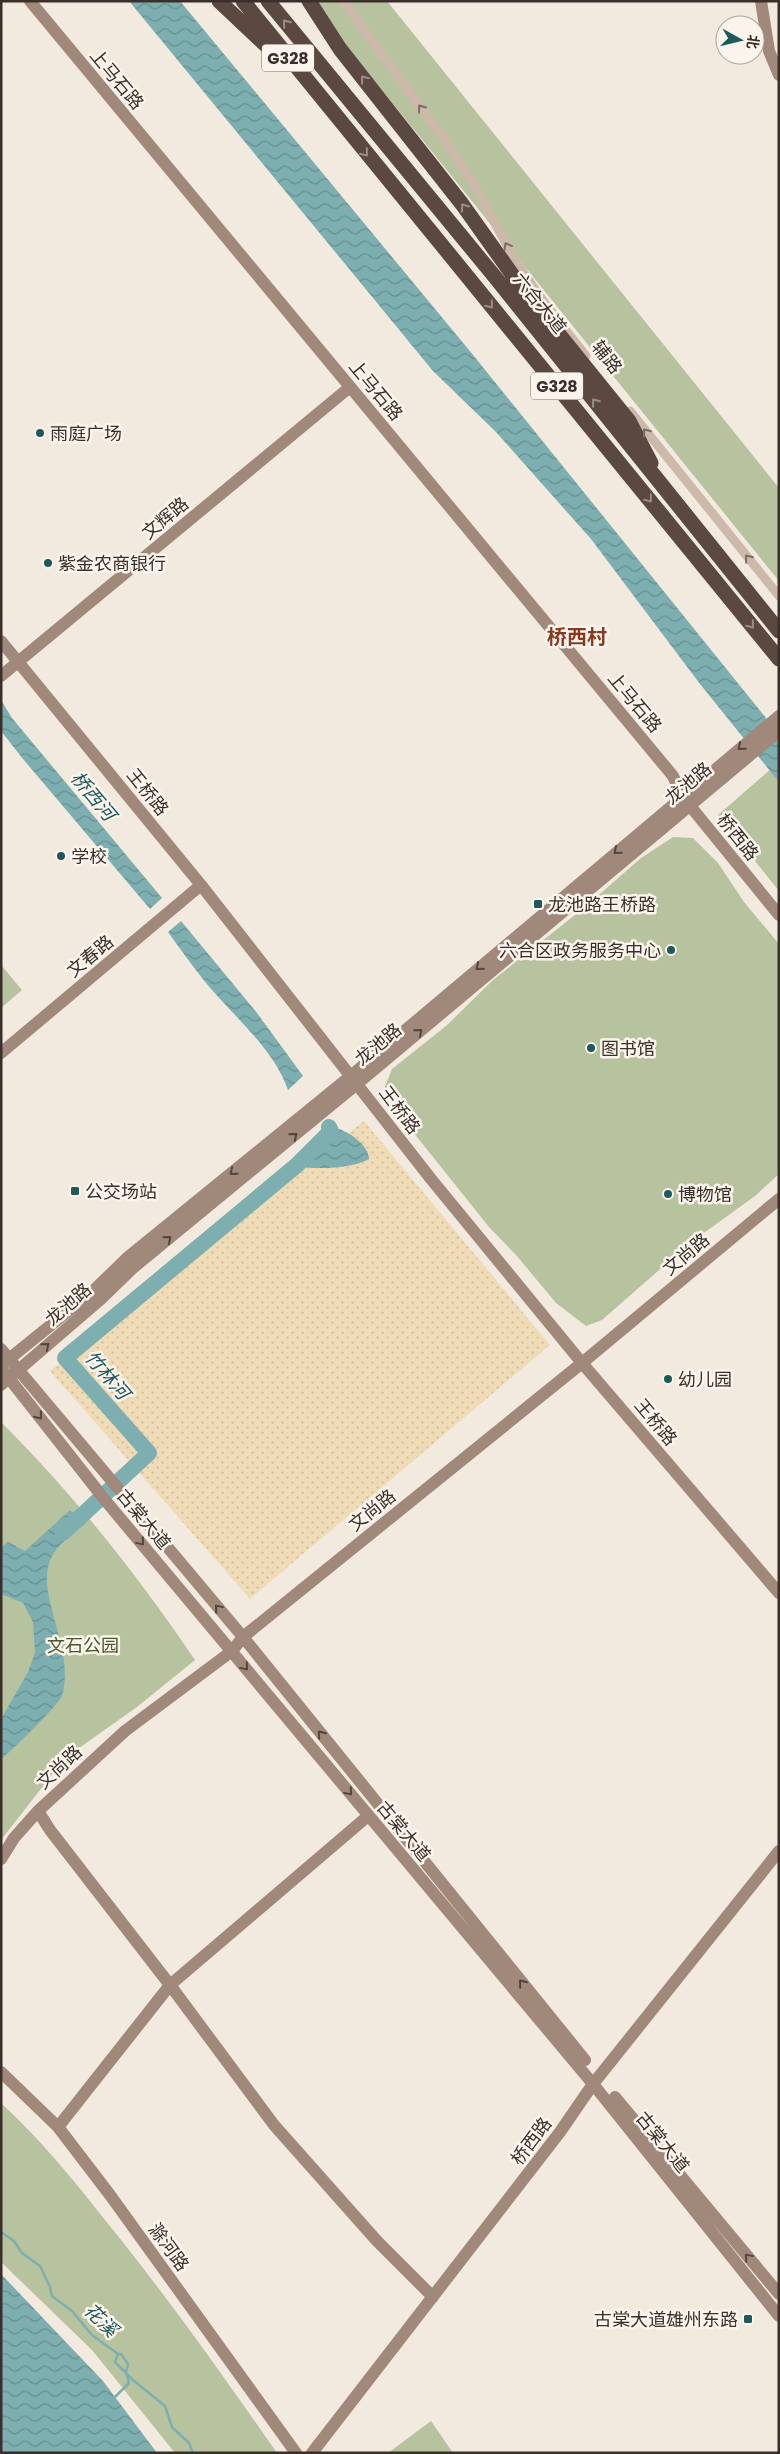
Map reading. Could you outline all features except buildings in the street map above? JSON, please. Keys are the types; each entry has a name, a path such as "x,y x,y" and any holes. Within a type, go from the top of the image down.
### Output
{"highway":[{"path":"219,1 243,22 334,115"},
{"name":"G328","path":"242,1 779,659"},
{"name":"六合大道","path":"268,1 506,290 779,631"},
{"path":"309,1 340,49 415,142 535,305 629,421 664,489"}],"street":[{"name":"上马石路","path":"30,1 673,776 686,800"},
{"name":"辅路","path":"343,1 450,147 526,277 549,310 779,596"},
{"path":"761,1 769,51 779,75"},
{"path":"526,277 535,305"},
{"name":"文辉路","path":"1,676 350,387"},
{"name":"王桥路","path":"1,641 201,885 355,1079 431,1179 582,1363 779,1593"},
{"name":"龙池路","path":"4,1367 19,1368 101,1299 134,1267 686,800 779,716"},
{"name":"龙池路","path":"686,800 779,731"},
{"name":"桥西路","path":"686,800 779,915"},
{"name":"文春路","path":"1,1054 201,885"},
{"name":"龙池路","path":"4,1367 127,1258 355,1079"},
{"name":"文尚路","path":"1,1859 14,1838 38,1811 125,1731 232,1650 243,1637 582,1363 779,1199"},
{"name":"古棠大道","path":"4,1367 105,1500 232,1650 368,1816 779,2294"},
{"name":"古棠大道","path":"19,1368 243,1637 596,2081 779,2316"},
{"path":"38,1811 50,1830 170,1985 274,2125 377,2241 433,2297"},
{"path":"58,2128 170,1985 368,1816"},
{"name":"桥西路","path":"312,2453 560,2132 596,2081 779,1851"},
{"name":"滁河路","path":"1,2072 58,2128 110,2196 296,2453"}],"sand":[{"path":"364,1121 550,1345 250,1599 50,1371"}],"green space":[{"path":"310,1 387,1 779,488 779,581"},
{"path":"779,762 779,891 718,815"},
{"path":"673,837 693,838 718,863 744,902 779,944 779,1174 755,1196 690,1243 602,1320 586,1326 556,1303 516,1255 489,1227 401,1117 384,1089 392,1069 446,1026 493,980 585,907 641,858"},
{"path":"1,965 22,990 1,1008"},
{"name":"文石公园","path":"1,1422 54,1478 104,1536 195,1660 137,1707 65,1758 1,1840"},
{"path":"1,2103 56,2160 128,2248 277,2453 175,2453 92,2350 1,2262"},
{"path":"431,2421 453,2453 388,2453"}],"water":[{"path":"129,1 180,1 469,350 779,734 779,782 700,684 591,539 496,432 433,371"},
{"path":"1,700 12,718 162,898 150,909 1,731"},
{"path":"181,921 257,1013 303,1076 288,1090 281,1074 262,1045 202,978 168,932"},
{"path":"339,1129 363,1145 369,1159 354,1165 333,1168 313,1168 297,1165 315,1143 326,1134"},
{"path":"70,1510 86,1523 54,1553 47,1573 51,1605 64,1659 65,1678 62,1696 34,1728 1,1759 1,1719 28,1672 35,1653 33,1622 23,1603 1,1594 1,1547 8,1542 25,1551"},
{"path":"1,2274 103,2381 157,2453 1,2453"}],"waterway":[{"name":"竹林河","path":"63,1533 149,1453 65,1358 297,1165 331,1131 329,1127"},
{"name":"花溪","path":"1,2232 14,2241 22,2253 40,2266 52,2296 72,2311 92,2335 118,2354 115,2362 133,2380 165,2406 172,2427 189,2443 193,2453"},
{"name":"花溪","path":"113,2399 129,2383 126,2372 128,2364 121,2354 118,2354"}],"place":[{"name":"雨庭广场","path":"40,433"},
{"name":"紫金农商银行","path":"48,563"},
{"name":"学校","path":"61,856"},
{"name":"龙池路王桥路","path":"538,904"},
{"name":"六合区政务服务中心","path":"671,950"},
{"name":"图书馆","path":"591,1048"},
{"name":"公交场站","path":"75,1191"},
{"name":"博物馆","path":"668,1194"},
{"name":"幼儿园","path":"668,1379"},
{"name":"古棠大道雄州东路","path":"748,2319"}],"district":[{"name":"桥西村","path":"577,637"}],"water label":[{"name":"桥西河","path":"93,796"}]}
